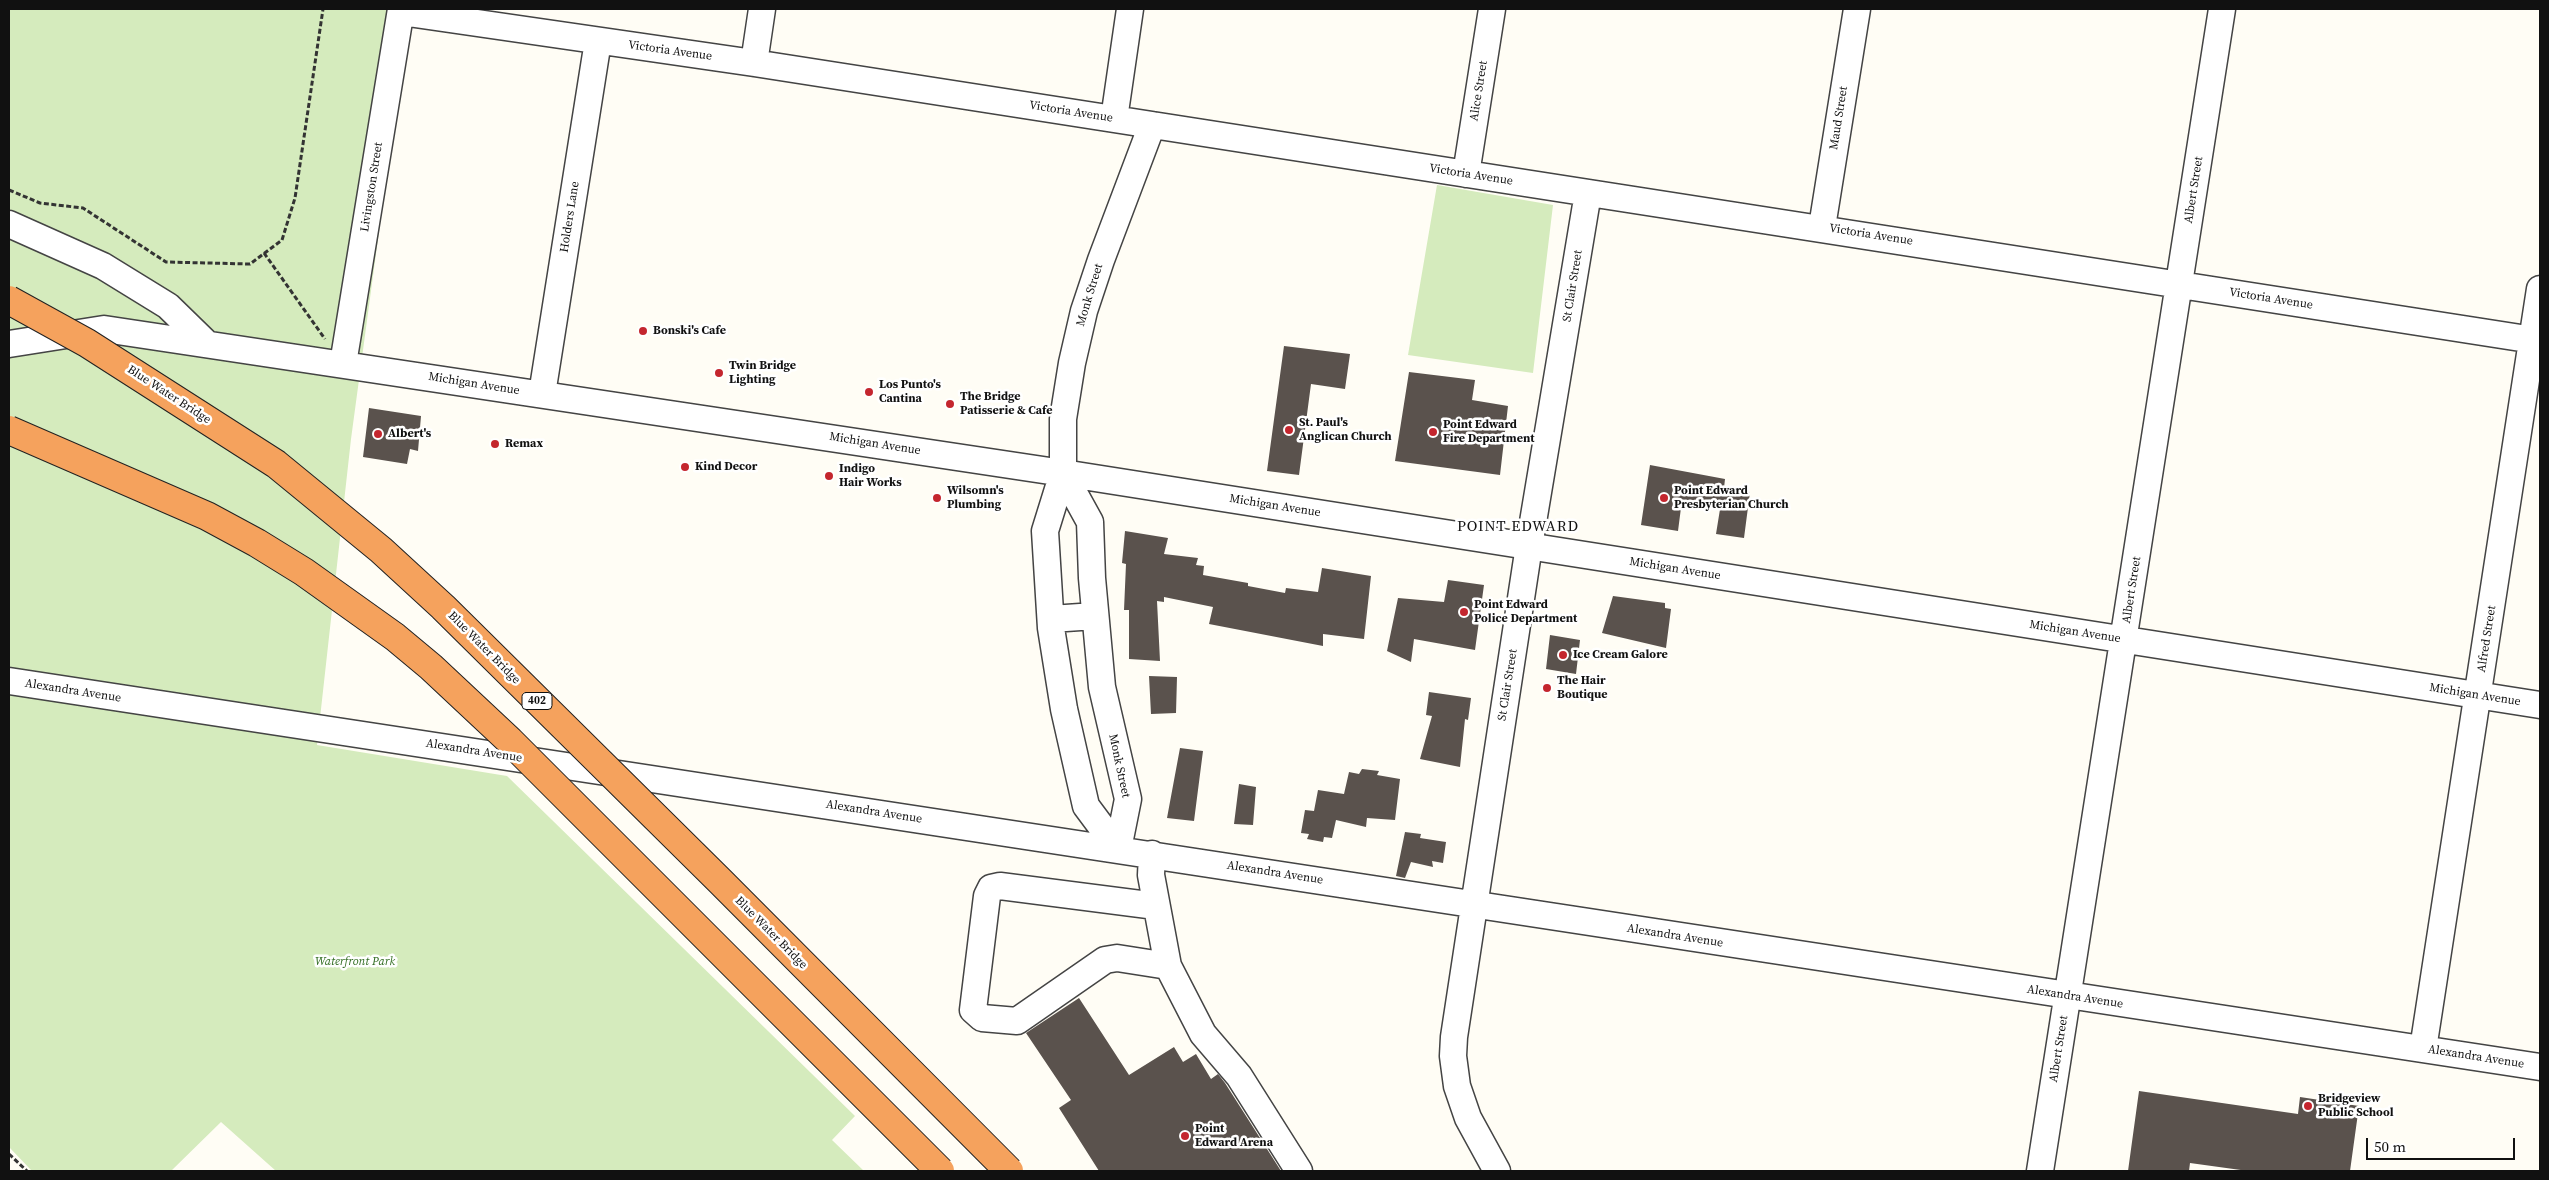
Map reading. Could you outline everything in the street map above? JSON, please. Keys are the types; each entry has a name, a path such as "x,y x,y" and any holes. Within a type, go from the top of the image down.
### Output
{"highway":[{"name":"Blue Water Bridge","path":"9,300 88,343 276,464 381,550 443,607 1009,1171"},
{"path":"9,430 207,516 256,542 304,572 395,637 431,667 510,741 940,1171"}],"street":[{"path":"754,63 762,9"},
{"path":"1114,119 1130,9"},
{"name":"Alice Street","path":"1466,174 1492,9"},
{"name":"Maud Street","path":"1822,227 1857,9"},
{"name":"Albert Street","path":"2040,1171 2222,9"},
{"name":"Victoria Avenue","path":"401,11 754,63 1588,193 1822,227 2537,340"},
{"name":"Livingston Street","path":"342,364 401,11"},
{"name":"Holders Lane","path":"542,394 598,41"},
{"name":"Monk Street","path":"1118,849 1086,806 1066,716 1051,619 1045,531 1063,473 1064,419 1072,363 1084,311 1100,260 1152,125"},
{"name":"St Clair Street","path":"1497,1171 1468,1118 1454,1071 1454,1037 1529,546 1588,193"},
{"path":"9,224 103,266 168,306 207,344"},
{"name":"Alfred Street","path":"2423,1049 2478,695 2537,340 2540,289"},
{"name":"Michigan Avenue","path":"9,344 104,329 1063,473 2540,705"},
{"name":"Monk Street","path":"1063,473 1090,522 1095,616 1102,687 1128,799 1118,849"},
{"path":"1051,619 1095,616"},
{"name":"Alexandra Avenue","path":"9,681 2540,1067"},
{"path":"1066,716 1108,715"},
{"path":"1152,854 1151,875 1168,966 1203,1034 1239,1076 1299,1171"},
{"path":"1156,906 1000,886 991,888 987,896 973,1010 982,1018 1012,1022 1021,1019 1105,960 1117,958 1168,966"}],"path":[{"path":"9,190 40,203 83,208 166,262 250,264 282,240 296,198 323,9"},
{"path":"264,254 342,364"},
{"path":"9,1154 27,1171"}],"green space":[{"name":"Waterfront Park","path":"9,9 409,9 351,439 317,745 507,776 855,1116 832,1140 864,1171 276,1171 221,1122 171,1171 32,1171 9,1147"},
{"path":"1437,185 1553,205 1533,373 1408,355"}],"building":[{"name":"St. Paul's Anglican Church","path":"1284,346 1350,354 1345,389 1311,384 1299,475 1267,471"},
{"path":"1409,372 1475,380 1472,400 1508,406 1500,475 1395,461"},
{"path":"369,408 421,416 418,451 410,449 407,464 363,457"},
{"path":"1650,465 1725,479 1724,488 1750,492 1744,538 1716,534 1721,503 1682,500 1678,531 1641,525"},
{"path":"1125,531 1168,538 1164,554 1198,558 1196,565 1204,566 1203,575 1248,583 1248,586 1285,593 1286,588 1318,592 1322,568 1371,576 1364,639 1323,634 1323,646 1209,624 1213,607 1164,597 1164,602 1157,601 1160,661 1129,659 1129,610 1124,610 1126,564 1122,563"},
{"path":"1448,580 1484,585 1475,650 1414,639 1411,662 1387,651 1398,598 1444,602"},
{"path":"1613,596 1665,603 1665,608 1671,609 1666,648 1602,633"},
{"name":"Ice Cream Galore","path":"1550,635 1580,640 1576,674 1546,669"},
{"path":"1149,676 1177,677 1176,713 1151,714"},
{"path":"1429,692 1471,698 1468,720 1465,719 1460,767 1420,759 1432,716 1426,715"},
{"path":"1180,748 1203,751 1194,821 1167,818"},
{"path":"1362,769 1379,771 1377,775 1400,779 1395,820 1367,818 1366,827 1336,820 1332,838 1324,837 1323,842 1307,839 1309,834 1301,833 1305,810 1314,811 1318,790 1344,794 1349,772 1359,774"},
{"path":"1239,784 1256,787 1253,825 1234,824"},
{"path":"1405,832 1421,834 1420,838 1446,842 1443,863 1432,861 1433,867 1411,862 1405,878 1396,876"},
{"name":"Point Edward Arena","path":"1079,998 1129,1075 1174,1047 1183,1062 1196,1054 1211,1079 1218,1074 1225,1083 1281,1171 1099,1171 1059,1108 1071,1100 1026,1033"},
{"name":"Bridgeview Public School","path":"2139,1091 2298,1114 2300,1097 2359,1106 2350,1171 2248,1171 2190,1163 2189,1171 2128,1171"}],"place":[{"name":"Bonski's Cafe","path":"643,331"},
{"name":"Twin Bridge Lighting","path":"719,373"},
{"name":"Los Punto's Cantina","path":"869,392"},
{"name":"The Bridge Patisserie & Cafe","path":"950,404"},
{"name":"St. Paul's Anglican Church","path":"1289,430"},
{"name":"Point Edward Fire Department","path":"1433,432"},
{"name":"Albert's","path":"378,434"},
{"name":"Remax","path":"495,444"},
{"name":"Kind Decor","path":"685,467"},
{"name":"Indigo Hair Works","path":"829,476"},
{"name":"Wilsomn's Plumbing","path":"937,498"},
{"name":"Point Edward Presbyterian Church","path":"1664,498"},
{"name":"Point Edward Police Department","path":"1464,612"},
{"name":"Ice Cream Galore","path":"1563,655"},
{"name":"The Hair Boutique","path":"1547,688"},
{"name":"Bridgeview Public School","path":"2308,1106"},
{"name":"Point Edward Arena","path":"1185,1136"}],"district":[{"name":"POINT EDWARD","path":"1518,527"}]}
